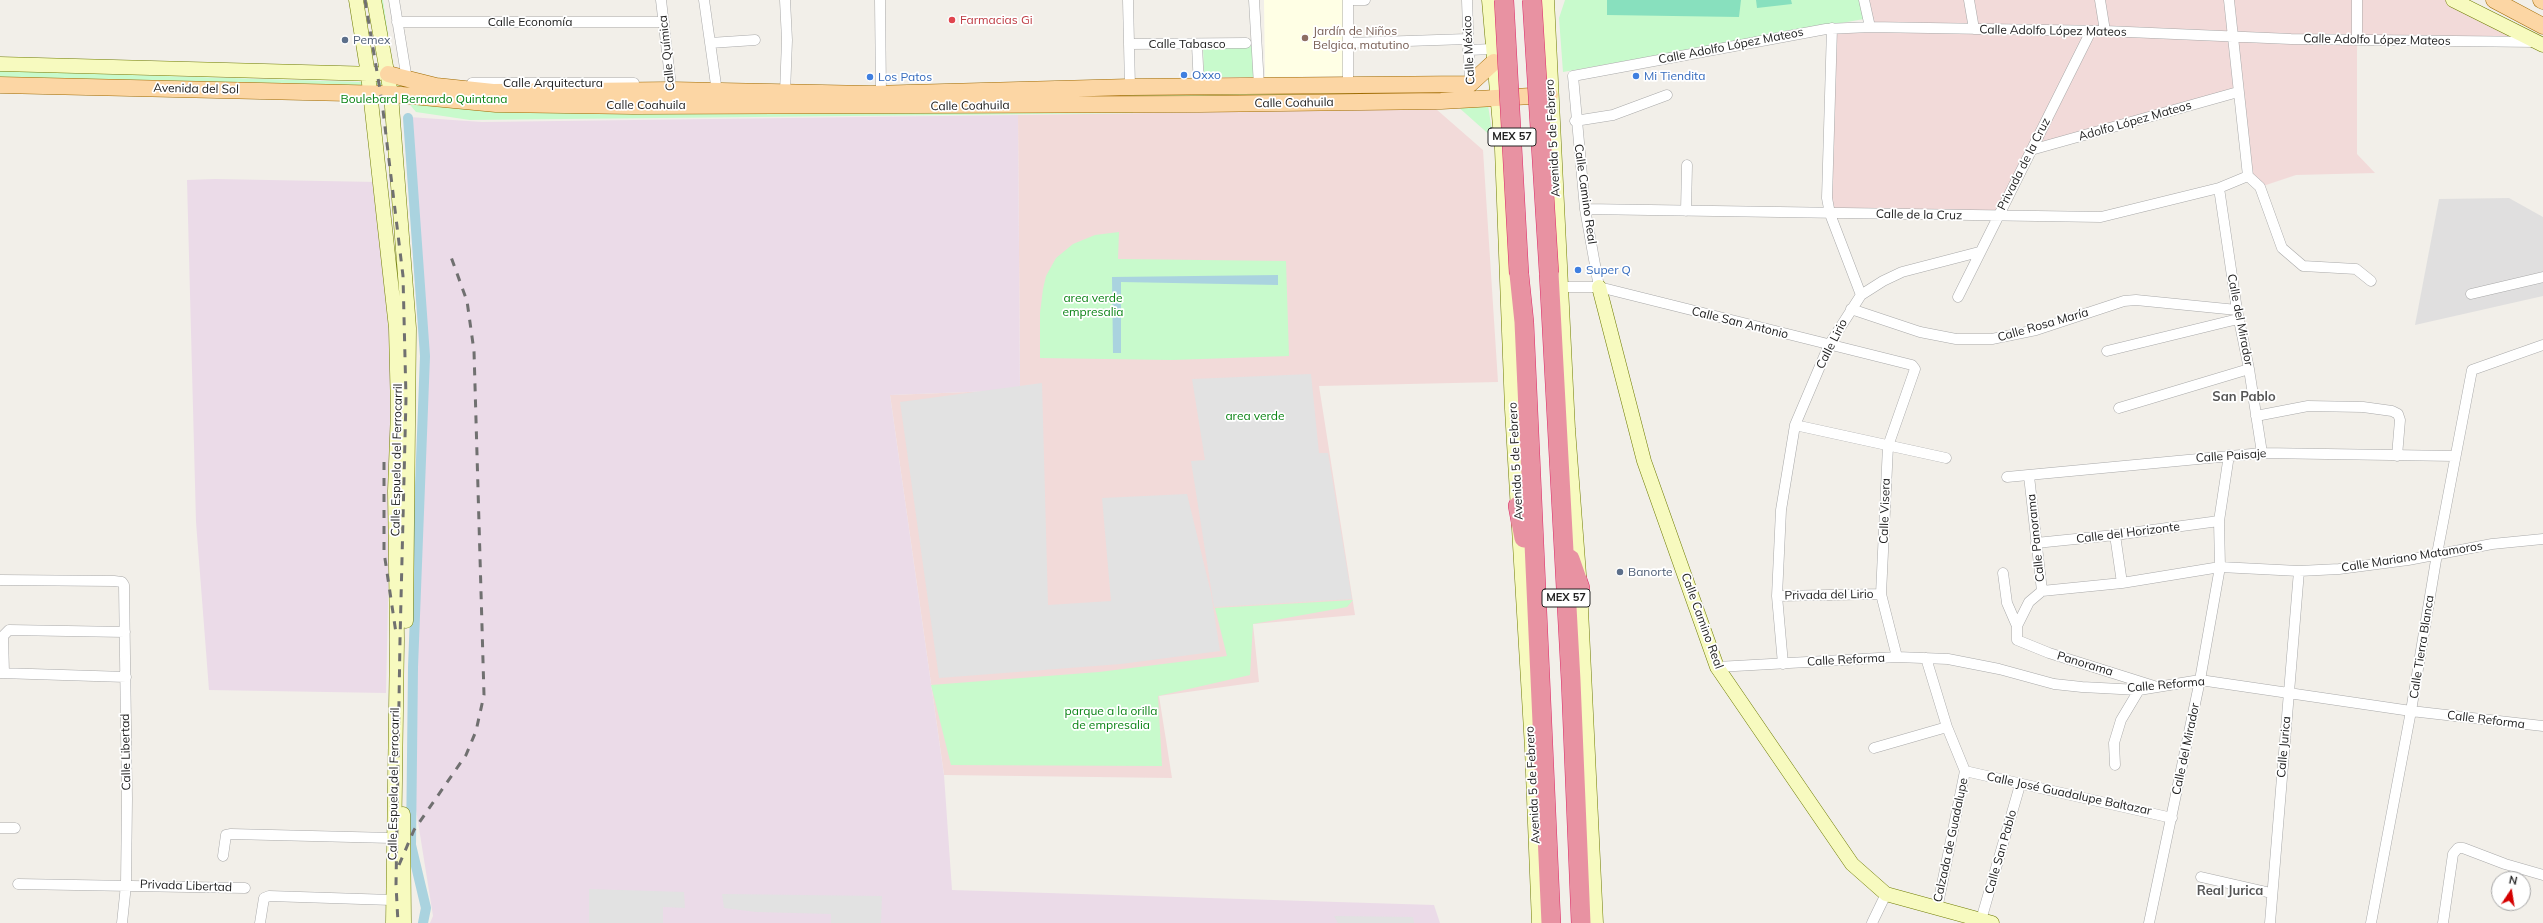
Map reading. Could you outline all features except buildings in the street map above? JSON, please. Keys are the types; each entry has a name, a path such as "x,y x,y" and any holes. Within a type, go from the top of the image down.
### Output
{"highway":[{"name":"Avenida 5 de Febrero","path":"1504,0 1519,274 1524,322 1534,583 1551,923"},
{"name":"Avenida 5 de Febrero","path":"1532,0 1541,24 1549,273 1576,796 1581,923"},
{"path":"1541,24 1542,0"},
{"path":"1518,506 1534,583"},
{"path":"1563,542 1580,588"},
{"path":"1576,796 1586,718"},
{"path":"1536,855 1544,777"}],"main road":[{"path":"2494,0 2543,26"},
{"path":"1470,84 1494,55"},
{"name":"Calle Coahuila","path":"388,74 435,92"},
{"name":"Calle Coahuila","path":"391,94 435,92 785,92 881,94 1199,86 1470,84"},
{"name":"Avenida del Sol","path":"0,85 391,94"},
{"name":"Calle Coahuila","path":"671,93 872,107 1471,100 1497,97 1550,95"}],"street":[{"name":"Calle Espuela del Ferrocarril","path":"356,0 368,74 396,328 398,411 395,491 397,640 392,838 393,923"},
{"name":"Calle Espuela del Ferrocarril","path":"374,0 391,94 410,328 410,411 402,856 404,923"},
{"path":"394,0 407,80"},
{"name":"Calle Química","path":"661,0 671,93"},
{"path":"704,0 716,92"},
{"path":"785,0 787,40 785,92"},
{"path":"880,0 881,94"},
{"path":"1128,0 1130,88"},
{"path":"1254,0 1259,86"},
{"path":"1348,86 1348,0 1365,0"},
{"name":"Calle México","path":"1467,0 1467,39 1471,100"},
{"name":"Avenida 5 de Febrero","path":"1489,0 1502,149 1539,923"},
{"name":"Avenida 5 de Febrero","path":"1547,0 1541,24 1550,95 1562,287 1568,430 1580,588 1596,923"},
{"path":"1541,24 1554,0"},
{"path":"1864,0 1870,26"},
{"path":"1969,0 1974,29"},
{"path":"2100,0 2105,31"},
{"path":"2229,0 2248,176 2260,186 2282,248 2303,266 2324,265 2356,269 2371,281"},
{"path":"2356,0 2357,40"},
{"path":"2453,0 2540,44"},
{"name":"Calle Economía","path":"397,22 664,22"},
{"name":"Calle Adolfo López Mateos","path":"1573,76 1832,28 1870,26 2105,31 2357,40 2540,44"},
{"path":"1832,28 1828,198 1830,214 1861,295 1902,272 1978,252"},
{"name":"Privada de la Cruz","path":"1958,296 1978,252 2091,31"},
{"path":"1348,43 1467,39"},
{"path":"710,42 755,40"},
{"name":"Calle Tabasco","path":"1129,44 1197,45 1246,43"},
{"path":"1197,45 1199,86"},
{"path":"1468,50 1494,55"},
{"name":"Avenida del Sol","path":"0,64 388,74"},
{"name":"Calle Camino Real","path":"1573,76 1585,209 1599,287 1644,461 1717,667 1852,864 1886,894 1937,909 1987,921"},
{"name":"Adolfo López Mateos","path":"2031,150 2238,92"},
{"path":"1576,121 1612,115 1667,95"},
{"path":"1686,211 1687,165"},
{"name":"Calle de la Cruz","path":"1585,209 2101,218 2218,188 2248,176"},
{"name":"Calle del Mirador","path":"2218,188 2237,315 2249,369 2262,453"},
{"path":"2470,294 2543,277"},
{"name":"Calle San Antonio","path":"1562,287 1599,287 1912,365 1915,369"},
{"name":"Calle Lirio","path":"1783,664 1777,596 1781,510 1795,425 1829,345 1861,295"},
{"name":"Calle Rosa María","path":"1851,309 1920,332 1956,339 1992,339 2036,330 2124,301 2136,300 2237,315"},
{"path":"2107,351 2237,315"},
{"name":"Calle Tierra Blanca","path":"2371,923 2412,711 2437,554 2472,370 2543,345"},
{"name":"Calle Visera","path":"1898,657 1881,594 1888,446 1915,369"},
{"path":"2119,408 2249,369"},
{"path":"2256,416 2308,406 2363,407 2392,411 2398,414 2400,420 2397,456"},
{"path":"1795,425 1946,458"},
{"name":"Calle Paisaje","path":"2007,477 2262,453 2455,456"},
{"name":"Calle del Mirador","path":"2150,923 2200,680 2220,567 2219,521 2229,455"},
{"name":"Calle Panorama","path":"2016,640 2017,626 2029,602 2042,591 2030,476"},
{"name":"Calle del Horizonte","path":"2036,543 2115,536 2219,521"},
{"path":"2115,536 2122,583"},
{"name":"Calle Mariano Matamoros","path":"2042,591 2122,583 2220,567 2299,571 2375,566 2492,544 2543,539"},
{"name":"Calle Jurica","path":"2270,923 2271,893 2290,692 2299,571"},
{"path":"2003,573 2007,603 2017,626"},
{"name":"Calle Libertad","path":"0,580 122,582 126,678 126,885 122,923"},
{"name":"Privada del Lirio","path":"1777,596 1881,594"},
{"path":"125,632 9,630 3,636 2,673 126,678"},
{"name":"Panorama","path":"2016,640 2049,653 2154,686"},
{"name":"Calle Reforma","path":"1717,667 1898,657 1948,659 1979,665 2054,684 2139,690 2154,686 2200,680 2412,711 2543,726"},
{"name":"Calzada de Guadalupe","path":"1926,658 1947,727 1966,771 1937,909"},
{"path":"2115,765 2114,743 2121,720 2139,690"},
{"path":"1874,748 1947,727"},
{"name":"Calle José Guadalupe Baltazar","path":"1966,771 2020,785 2172,818"},
{"name":"Calle San Pablo","path":"1987,921 2020,785"},
{"path":"0,828 15,828"},
{"path":"223,856 226,836 231,834 392,838"},
{"path":"2443,923 2453,854 2458,848 2463,848 2505,864 2543,875"},
{"path":"2201,877 2271,893"},
{"name":"Privada Libertad","path":"18,884 246,888"},
{"path":"1872,923 1886,894"},
{"path":"260,923 264,898 276,896 392,900"}],"shaded area":[{"name":"Jardín de Niños Belgica, matutino","path":"1264,0 1345,0 1345,76 1265,77"},
{"path":"1864,0 2453,0 2538,42 2357,40 2357,154 2375,173 2296,175 2260,187 2248,176 2238,92 2031,150 1997,216 1830,214 1832,28 1870,26"},
{"path":"1436,109 1483,150 1498,382 1319,386 1355,615 1253,624 1259,682 1159,696 1172,778 944,775 890,395 1020,390 1018,115"},
{"path":"1018,115 1020,390 890,395 944,775 952,890 1434,905 1440,923 430,923 433,916 414,797 424,385 409,117 482,122"},
{"path":"215,179 377,182 393,378 386,693 209,690 196,522 187,180"},
{"path":"2509,198 2543,217 2543,296 2415,325 2439,199"},
{"path":"1311,374 1319,453 1328,453 1352,599 1214,607 1191,461 1205,460 1192,379"},
{"path":"1042,383 1048,605 1111,601 1102,498 1187,494 1211,593 1220,651 1121,664 939,678 900,402"},
{"path":"589,889 684,892 685,908 663,907 663,923 589,923"},
{"path":"722,894 882,896 881,923 831,923 831,914 756,912 724,908"},
{"path":"1334,916 1413,917 1414,923 1338,923"}],"green space":[{"name":"Boulebard Bernardo Quintana","path":"377,0 383,0 395,83 1462,90 1488,105 1493,138 1456,105 1136,103 1133,113 470,120 416,112 397,89 0,79 0,71 394,83"},
{"path":"1565,0 1861,0 1864,19 1563,72 1559,18"},
{"path":"1607,0 1741,0 1739,17 1607,15"},
{"path":"1756,0 1791,0 1792,4 1757,8"},
{"path":"1254,45 1255,77 1204,77 1203,46"},
{"name":"area verde empresalia","path":"1119,232 1118,259 1286,261 1289,356 1172,360 1040,358 1040,313 1043,289 1046,276 1056,258 1073,244 1095,235"},
{"name":"parque a la orilla de empresalia","path":"1353,600 1347,607 1253,624 1250,675 1158,696 1162,766 951,765 931,685 1099,672 1227,656 1215,608"}],"water":[{"path":"1278,275 1278,285 1121,282 1121,353 1113,353 1112,277"}],"waterway":[{"path":"408,118 425,356 413,667 411,845 426,908 423,923"}],"railway":[{"path":"365,0 382,102 403,276 406,398 396,885 398,923"},
{"path":"399,865 414,830 466,755 476,731 484,695 474,351 467,301 451,257"},
{"path":"384,462 384,552 396,633"}],"place":[{"name":"Farmacias Gi","path":"952,20"},
{"name":"Jardín de Niños Belgica, matutino","path":"1305,38"},
{"name":"Pemex","path":"345,40"},
{"name":"Oxxo","path":"1184,75"},
{"name":"Mi Tiendita","path":"1636,76"},
{"name":"Los Patos","path":"870,77"},
{"name":"Super Q","path":"1578,270"},
{"name":"Banorte","path":"1620,572"}],"district":[{"name":"San Pablo","path":"2244,397"},
{"name":"Real Jurica","path":"2230,891"}],"park label":[{"name":"area verde","path":"1255,416"}]}
